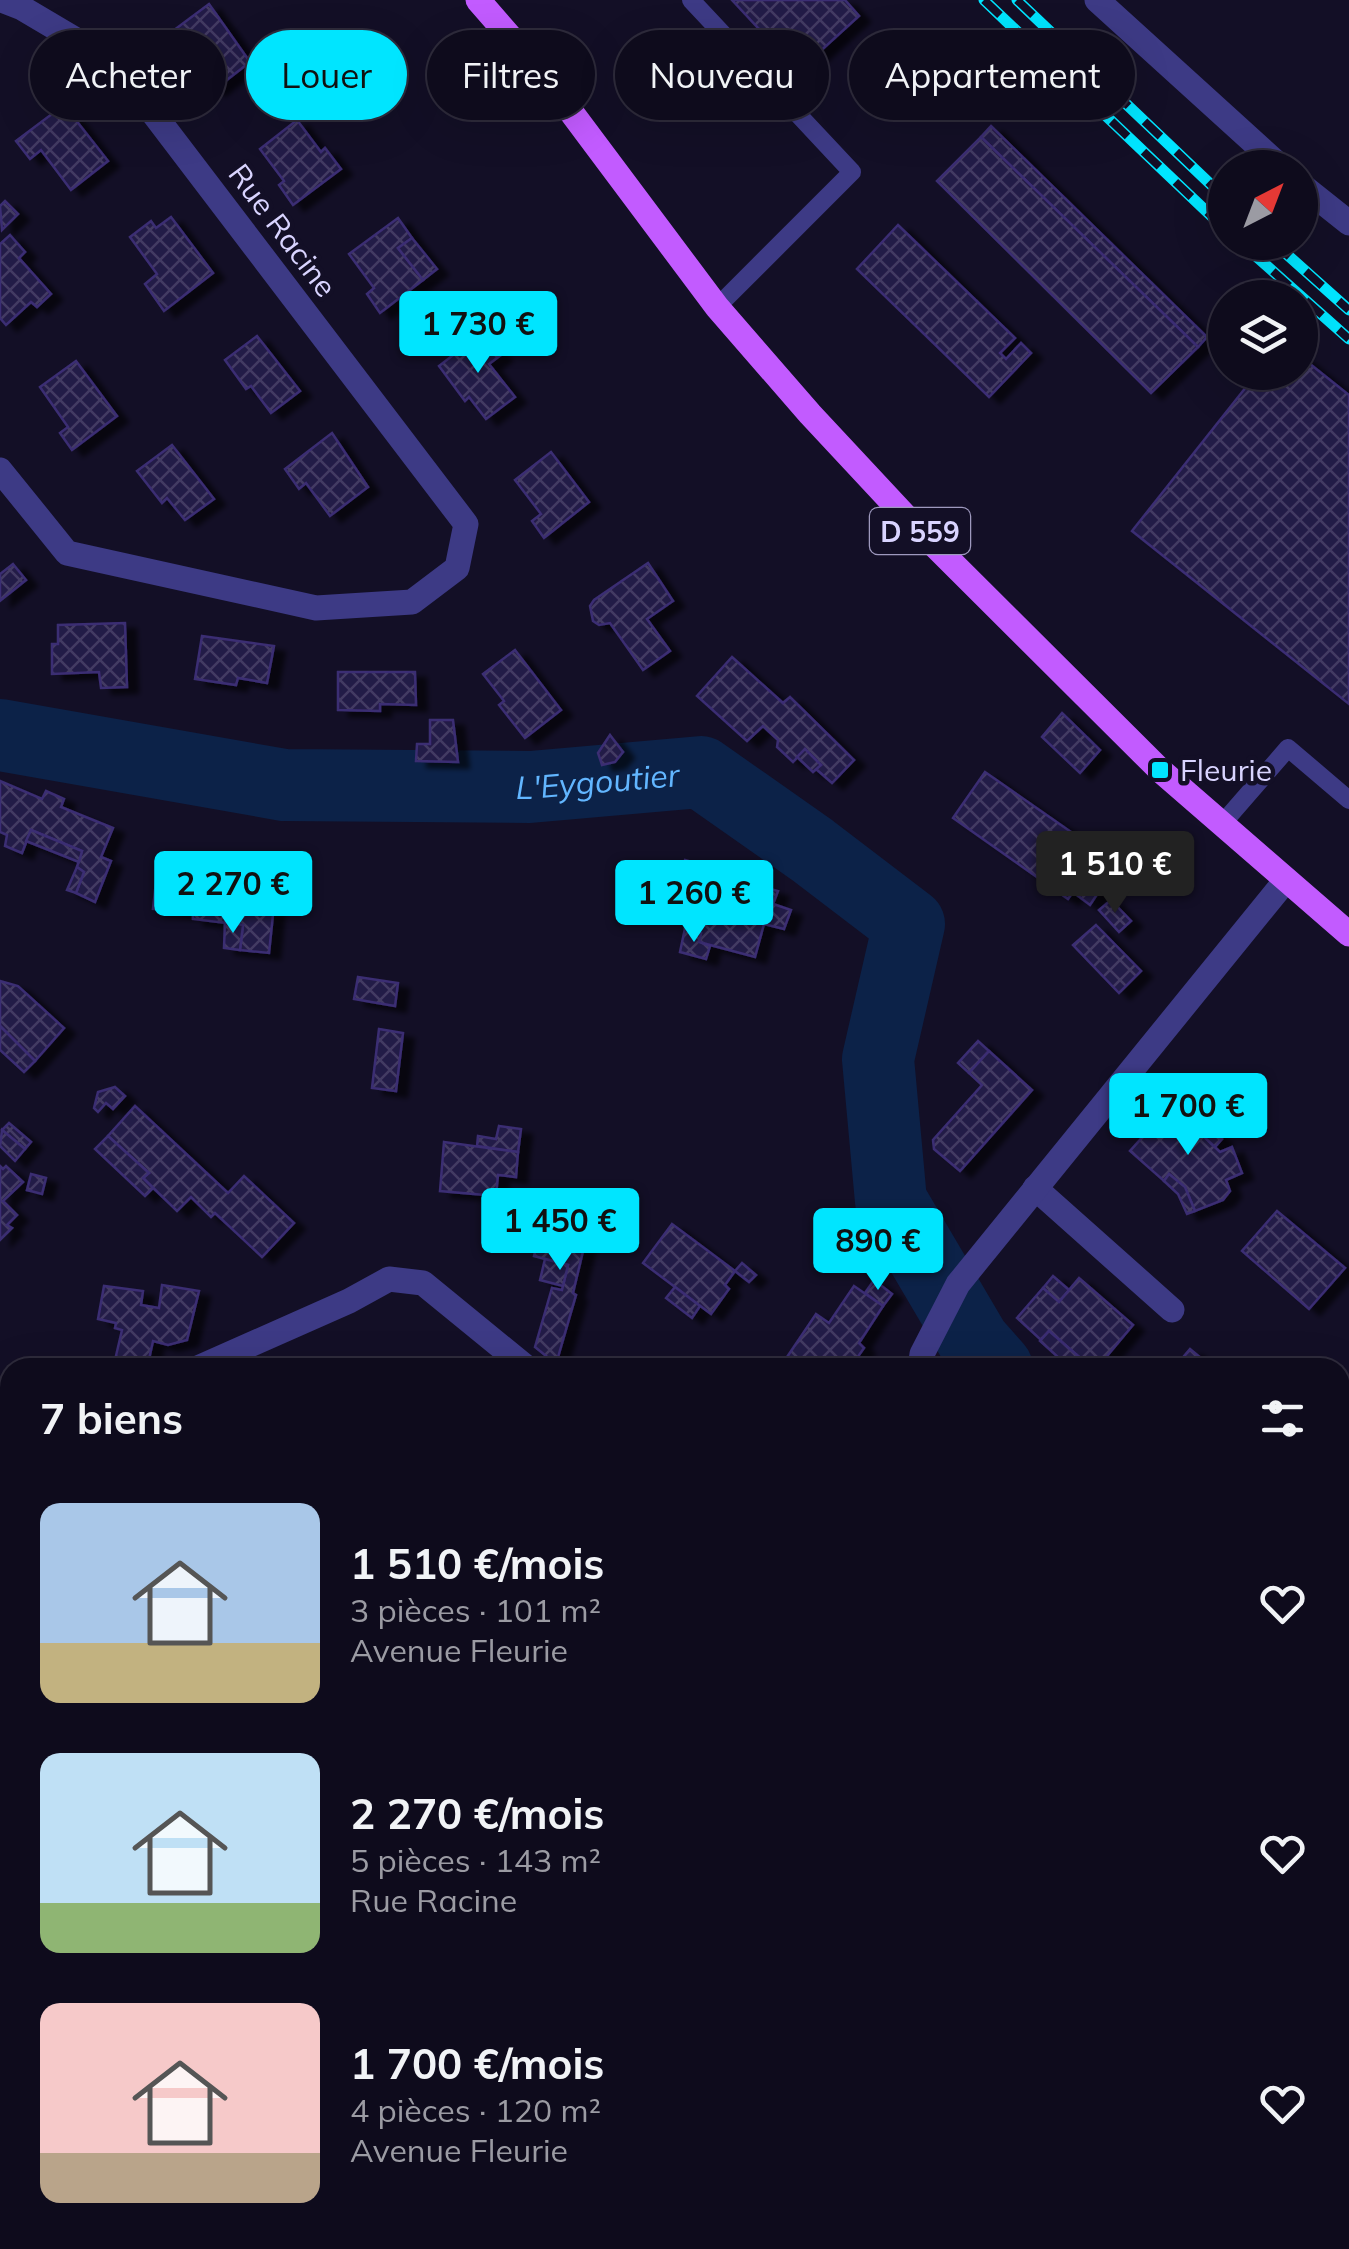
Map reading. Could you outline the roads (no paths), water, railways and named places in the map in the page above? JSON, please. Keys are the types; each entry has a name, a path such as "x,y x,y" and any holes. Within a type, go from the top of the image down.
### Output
{"main road":[{"name":"D 559","path":"478,0 504,30"},
{"name":"D 559","path":"498,0 516,30"},
{"name":"D 559","path":"577,120 716,307 907,518 1160,770 1349,934"}],"street":[{"name":"Rue Racine","path":"0,470 67,552 316,608 412,602 457,568 466,524 115,63 2,0"},
{"path":"1097,0 1262,150"},
{"path":"1318,198 1349,223"},
{"path":"922,1358 958,1284 1286,880"},
{"path":"1035,1188 1172,1310"},
{"path":"244,1358 388,1280 423,1283 515,1358"}],"lane":[{"path":"690,0 852,172 716,307"},
{"path":"1222,824 1288,748 1349,800"}],"waterway":[{"name":"L'Eygoutier","path":"0,735 284,785 530,787 701,772 909,924 878,1059 891,1201 974,1342 988,1358"}],"railway":[{"path":"984,0 1208,213"},
{"path":"1017,0 1208,182"},
{"path":"1260,260 1349,339"},
{"path":"1293,260 1349,310"}],"place":[{"name":"Fleurie","path":"1160,770"}]}
